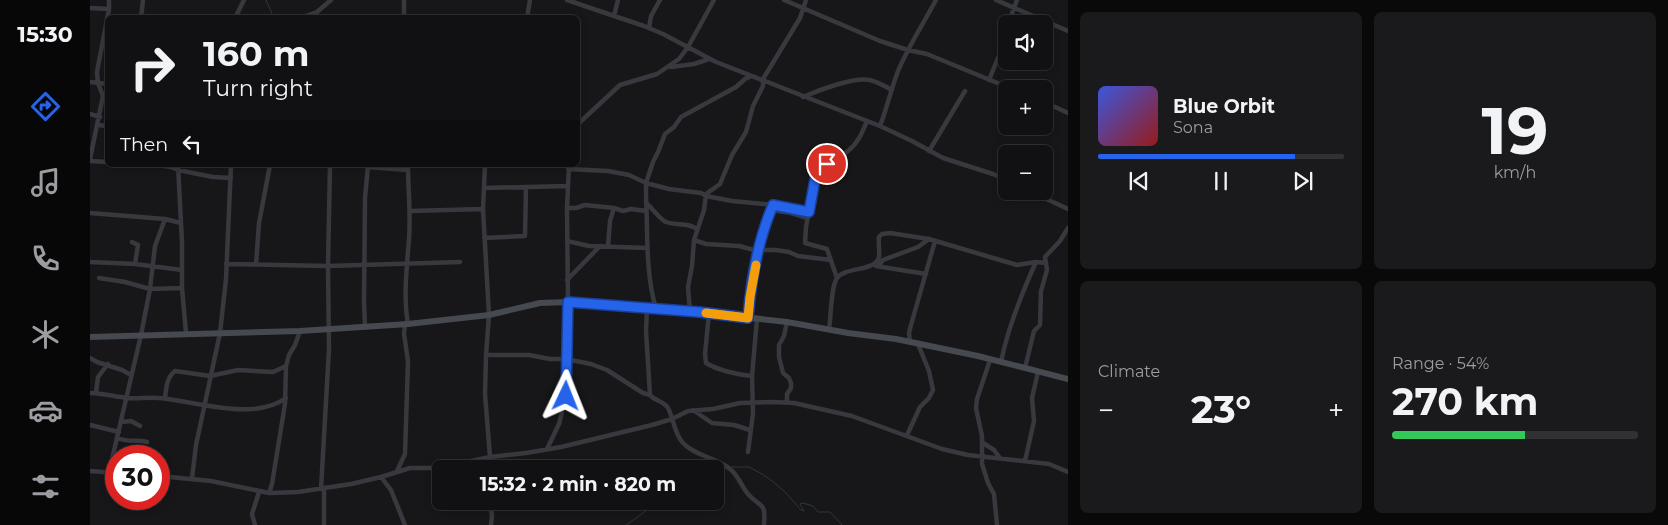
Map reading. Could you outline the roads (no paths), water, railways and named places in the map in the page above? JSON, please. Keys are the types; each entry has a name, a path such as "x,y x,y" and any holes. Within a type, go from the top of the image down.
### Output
{"street":[{"path":"108,15 109,0"},
{"path":"141,15 143,0"},
{"path":"236,15 244,0"},
{"path":"308,15 317,12 332,0"},
{"path":"404,0 404,15"},
{"path":"528,15 530,0"},
{"path":"567,0 648,28 709,59 880,126 930,150 942,158 998,177"},
{"path":"614,16 618,0"},
{"path":"648,28 653,12 660,0"},
{"path":"580,122 620,86 657,74 682,56 714,0"},
{"path":"784,0 880,41 926,54 998,84"},
{"path":"690,312 688,287 694,240 704,210 706,196 709,190 716,188 720,184 732,155 746,132 753,106 763,86 763,81 800,18 806,0"},
{"path":"880,126 888,106 897,73 936,0"},
{"path":"996,0 1068,31"},
{"path":"1011,15 1017,0"},
{"path":"90,8 109,9"},
{"path":"105,28 97,67 98,83 102,88 103,96 100,117 92,139 90,160 105,162"},
{"path":"667,68 694,64 709,59"},
{"path":"989,80 998,60"},
{"path":"656,308 648,268 646,211 646,183 653,162 665,134 674,127 681,117 736,88 751,76"},
{"path":"803,97 831,86 864,80 873,81 892,90"},
{"path":"90,82 105,84"},
{"path":"930,150 965,90"},
{"path":"1053,106 1068,113"},
{"path":"90,114 100,117"},
{"path":"838,278 827,249 805,243 807,218 818,172 854,146 860,139 867,121"},
{"path":"97,125 105,126"},
{"path":"192,478 196,445 220,333 231,167"},
{"path":"256,265 259,222 270,167"},
{"path":"324,525 322,488 329,329 330,167"},
{"path":"365,326 365,198 368,167"},
{"path":"388,167 408,168 410,211 406,324 404,334 408,361 404,438 405,454 397,471"},
{"path":"485,167 483,209 490,315 486,355 485,402 490,457"},
{"path":"547,449 557,428 566,396 568,302 567,186 569,167 608,170 629,175 646,183 676,190 809,212"},
{"path":"186,333 182,288 178,168 213,177 231,178"},
{"path":"484,238 525,236 526,186"},
{"path":"484,188 567,186"},
{"path":"1048,200 1068,209"},
{"path":"646,203 664,221 692,226 697,230"},
{"path":"567,208 585,205 614,208 623,211 633,209 646,211"},
{"path":"772,207 807,218"},
{"path":"748,318 759,249 772,207"},
{"path":"608,246 610,221 614,208"},
{"path":"410,211 483,209"},
{"path":"90,213 165,219 181,223"},
{"path":"147,442 129,442 115,445 141,335 150,289 155,246 165,219"},
{"path":"1025,368 1034,331 1040,325 1040,297 1047,271 1046,256 1060,241 1068,228"},
{"path":"870,266 878,259 879,240 882,234 890,233 929,239 1017,264 1046,263"},
{"path":"878,266 883,260 918,247 929,239"},
{"path":"694,240 706,244 754,250 785,251 798,256 831,260"},
{"path":"567,241 580,245 647,248"},
{"path":"910,342 911,325 935,241"},
{"path":"132,242 138,245 135,264"},
{"path":"567,280 600,246"},
{"path":"90,262 135,264 182,270"},
{"path":"226,264 328,266 460,262"},
{"path":"1000,362 1006,336 1036,262"},
{"path":"829,328 833,291 838,278 847,271 878,266 892,270 926,274"},
{"path":"99,278 125,282 150,289 182,288"},
{"path":"90,337 300,331 406,324 490,315 540,303 568,302 708,313 829,328 910,342 1068,379"},
{"path":"648,308 646,332 650,395"},
{"path":"708,313 706,363 741,375 752,376"},
{"path":"748,452 757,319"},
{"path":"787,322 784,336 779,345 779,357 784,373 791,383 791,388 787,394 787,402"},
{"path":"268,494 272,484 286,398 286,366 300,331"},
{"path":"907,435 920,407 929,398 933,390 929,371 918,344"},
{"path":"486,355 529,355 550,359 566,359 602,368 650,395 651,398 666,405 683,443 731,470 749,495 762,504 765,512 764,525"},
{"path":"90,358 122,370 131,376"},
{"path":"990,360 976,404 983,443 982,464 994,494 997,525"},
{"path":"96,393 98,377 108,364"},
{"path":"165,398 166,386 174,371 185,371 210,376 238,370 273,372 286,366"},
{"path":"1025,462 1034,421 1032,398 1038,372"},
{"path":"90,393 127,398 165,398 231,408 262,407 278,403 286,398"},
{"path":"170,477 192,478 232,485 268,494 288,493 382,477 415,467 438,468 490,457 547,449 620,433 672,419 693,410 752,402 787,402 852,416 942,448 982,458 1000,458 1049,464 1068,472"},
{"path":"693,410 712,423 734,425 750,430"},
{"path":"121,422 132,421 140,426"},
{"path":"90,424 119,432"},
{"path":"117,438 129,442"},
{"path":"983,443 994,450 1000,458"},
{"path":"90,471 105,472"},
{"path":"382,477 391,490 405,525"},
{"path":"248,524 252,517 259,492"},
{"path":"491,510 491,525"},
{"path":"252,517 255,525"}],"waterway":[{"path":"266,0 273,15"},
{"path":"731,467 749,467 771,480 801,510 804,511 800,504 803,503 813,506 818,512 830,512 842,525"},
{"path":"626,525 647,510"}]}
